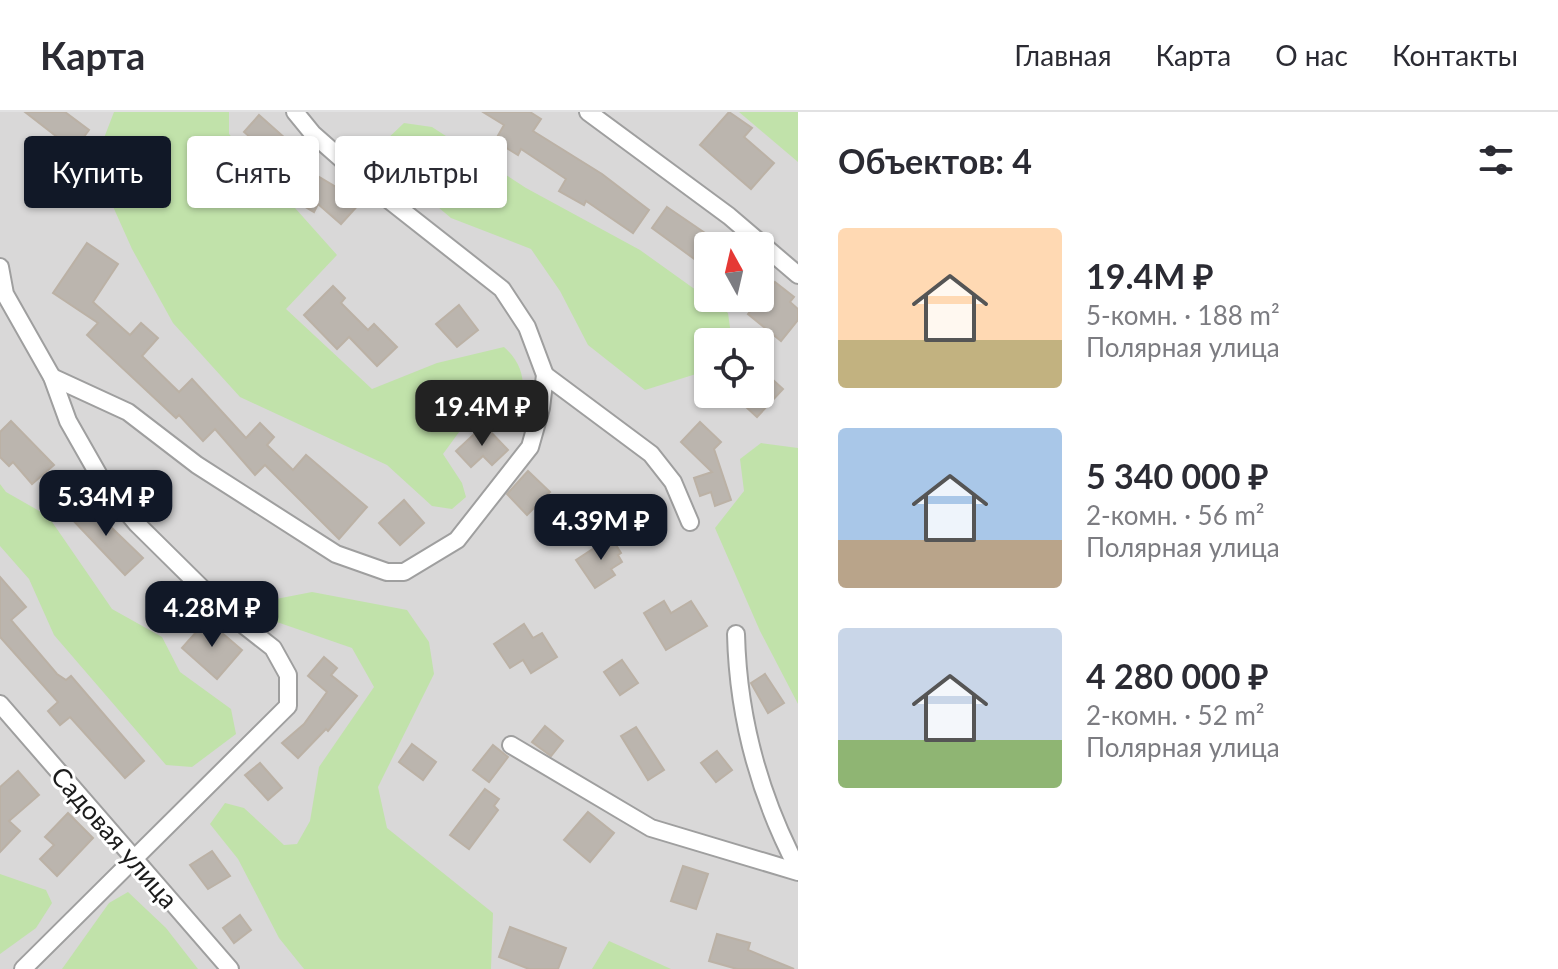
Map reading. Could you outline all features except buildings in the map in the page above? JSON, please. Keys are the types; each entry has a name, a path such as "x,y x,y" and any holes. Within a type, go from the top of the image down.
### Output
{"street":[{"path":"52,377 128,412 197,465 336,554 404,572 457,540 530,447 541,408 545,375 527,327 502,289 380,193 313,134 295,112"},
{"path":"588,112 729,216 798,275"},
{"path":"0,267 5,294 52,377 68,421 105,486 137,524 222,608 273,648 288,675 288,706 132,857 23,969"},
{"path":"545,375 651,454 673,482 690,522"},
{"path":"736,634 737,683 751,754 779,833 798,871"},
{"name":"Садовая улица","path":"0,704 230,969"},
{"path":"511,745 651,828 798,871"}],"shaded area":[{"path":"0,112 798,112 798,969 0,969"}],"green space":[{"path":"114,112 229,112 231,136 187,136 187,208 295,208 337,255 286,309 372,389 437,363 504,347 522,375 523,395 515,427 497,412 473,413 443,454 462,483 466,497 452,509 432,506 387,465 240,397 173,323 132,249 114,208 171,208 171,136 105,136"},
{"path":"739,112 798,112 798,162"},
{"path":"404,123 432,127 446,136 390,136"},
{"path":"507,176 640,250 694,289 694,312 727,312 730,328 694,328 694,375 645,390 588,345 560,291 531,249 451,218 439,208 507,208"},
{"path":"761,443 798,448 798,704 760,631 715,528 744,491 740,459"},
{"path":"0,484 6,492 48,516 112,609 162,637 180,672 231,709 236,734 192,767 166,765 54,635 29,579 0,546"},
{"path":"312,592 407,610 429,642 434,674 378,787 387,828 493,913 491,969 304,969 279,938 238,859 210,824 225,803 244,808 284,845 297,844 310,821 319,767 374,687 352,648 274,621 276,599"},
{"path":"0,874 46,890 52,903 36,928 0,954"},
{"path":"128,892 166,928 198,969 62,969 109,903"},
{"path":"609,941 671,969 592,969"}]}
